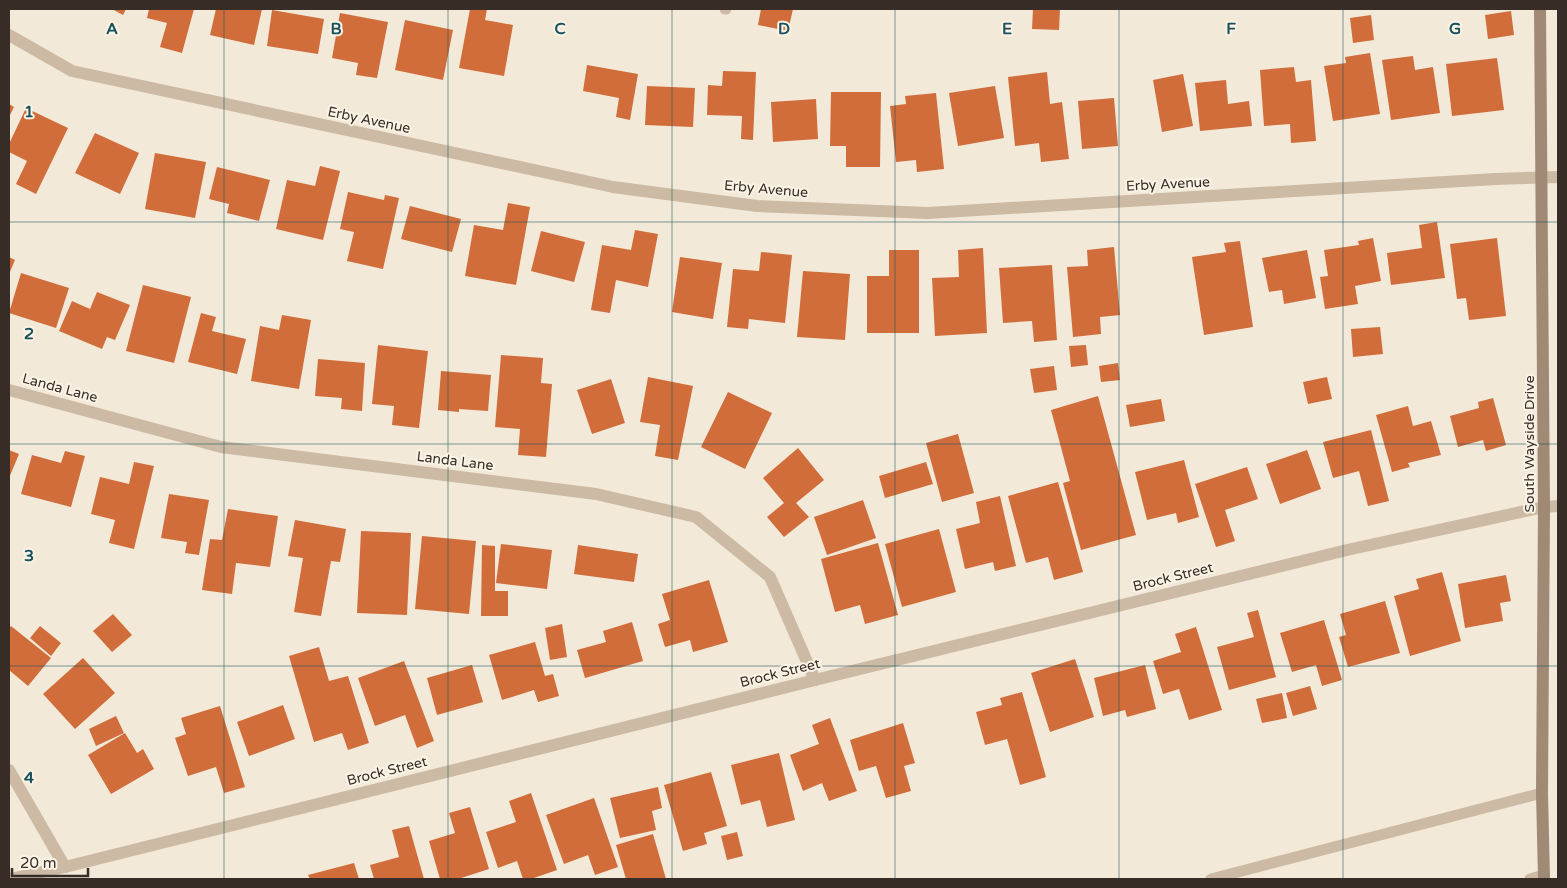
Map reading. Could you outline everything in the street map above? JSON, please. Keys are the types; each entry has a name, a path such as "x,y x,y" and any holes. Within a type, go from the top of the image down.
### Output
{"main road":[{"name":"South Wayside Drive","path":"1540,9 1544,507 1542,793 1544,877"}],"street":[{"name":"Erby Avenue","path":"9,35 72,71 613,187 757,206 928,213 1495,179 1558,177"},
{"name":"Landa Lane","path":"9,390 222,447 596,494 696,517 770,577 814,680"},
{"name":"Brock Street","path":"10,879 1347,550 1544,507 1558,506"},
{"path":"9,770 64,867"}],"lane":[{"path":"1211,879 1542,793"},
{"path":"1530,879 1544,877"}],"building":[{"path":"112,9 126,9 123,15"},
{"path":"149,9 194,9 182,53 160,47 167,23 147,18"},
{"path":"216,9 262,9 254,45 210,35"},
{"path":"470,9 487,9 485,20 513,25 504,76 459,68"},
{"path":"761,9 793,9 788,31 758,25"},
{"path":"1033,9 1060,9 1059,30 1032,29"},
{"path":"272,10 324,19 318,54 267,46"},
{"path":"1511,11 1514,35 1488,39 1485,15"},
{"path":"340,13 388,22 377,78 356,75 358,63 332,58"},
{"path":"1371,15 1374,40 1353,43 1350,18"},
{"path":"405,20 453,30 443,80 395,70"},
{"path":"1370,53 1380,114 1333,121 1324,66 1346,63 1345,57"},
{"path":"1413,56 1415,70 1433,67 1440,113 1391,120 1382,60"},
{"path":"1497,58 1504,110 1452,116 1446,64"},
{"path":"587,65 638,74 630,120 616,117 619,98 583,91"},
{"path":"1294,67 1296,82 1311,80 1316,141 1291,143 1290,124 1264,126 1260,70"},
{"path":"723,71 756,72 753,140 741,139 742,116 707,115 708,85 722,86"},
{"path":"1047,72 1050,104 1062,102 1069,159 1041,162 1039,143 1015,146 1008,77"},
{"path":"1183,74 1193,126 1162,132 1153,80"},
{"path":"1226,80 1228,104 1249,101 1252,126 1200,131 1195,83"},
{"path":"647,86 695,88 693,127 645,125"},
{"path":"995,86 1004,138 958,146 949,93"},
{"path":"831,92 881,92 880,167 846,167 846,146 830,146"},
{"path":"936,93 944,169 917,172 916,160 896,162 890,106 906,104 905,96"},
{"path":"1114,98 1118,146 1082,149 1078,101"},
{"path":"816,99 818,139 773,142 771,102"},
{"path":"9,104 14,107 9,117"},
{"path":"26,108 68,128 36,194 16,184 27,161 9,152 9,144"},
{"path":"95,133 139,153 120,194 75,173"},
{"path":"155,153 206,162 195,218 145,209"},
{"path":"320,166 340,171 323,240 276,229 287,180 315,186"},
{"path":"217,167 270,180 259,221 227,213 229,204 209,199"},
{"path":"348,192 384,200 385,195 399,198 383,269 347,261 354,232 340,229"},
{"path":"508,203 530,207 516,285 465,276 474,225 503,230"},
{"path":"410,206 461,219 452,252 401,239"},
{"path":"1437,222 1445,278 1391,285 1387,253 1422,248 1419,225"},
{"path":"635,230 658,234 648,287 616,280 610,313 591,310 602,245 631,250"},
{"path":"541,231 585,242 574,282 531,271"},
{"path":"1373,238 1381,281 1355,286 1358,304 1325,309 1320,277 1328,276 1324,250 1359,245 1358,241"},
{"path":"1497,238 1506,316 1469,320 1466,298 1457,299 1450,244"},
{"path":"1240,241 1253,327 1204,335 1192,257 1226,252 1224,243"},
{"path":"1114,247 1120,315 1100,317 1101,334 1073,337 1067,267 1088,266 1087,250"},
{"path":"983,248 987,333 935,336 932,278 959,277 958,250"},
{"path":"889,250 919,250 919,333 867,333 867,276 889,276"},
{"path":"1307,250 1316,298 1284,304 1282,290 1269,292 1262,258"},
{"path":"761,252 792,255 785,323 749,319 748,329 727,327 733,269 759,271"},
{"path":"9,257 15,260 9,274"},
{"path":"680,257 722,263 713,319 672,312"},
{"path":"1052,265 1057,340 1034,342 1032,321 1003,323 999,268"},
{"path":"803,271 850,274 845,340 797,337"},
{"path":"21,273 69,288 56,328 9,313"},
{"path":"143,285 191,297 174,363 126,351"},
{"path":"97,292 130,305 115,340 107,337 102,349 59,331 72,301 90,309"},
{"path":"201,313 216,317 212,331 246,339 237,374 188,362"},
{"path":"282,315 311,320 299,389 251,381 260,326 279,330"},
{"path":"1380,327 1383,354 1353,357 1351,329"},
{"path":"378,345 428,351 419,428 392,425 394,406 372,404"},
{"path":"1086,345 1088,365 1071,367 1069,346"},
{"path":"501,355 543,358 541,383 552,384 546,457 518,455 520,429 495,427"},
{"path":"318,359 365,363 362,411 341,409 342,398 315,396"},
{"path":"1118,363 1120,380 1101,382 1099,366"},
{"path":"1054,366 1057,390 1034,393 1030,369"},
{"path":"441,371 491,375 488,411 459,409 459,412 438,410"},
{"path":"648,377 693,386 678,460 655,456 660,425 640,422"},
{"path":"1327,377 1332,399 1308,404 1303,382"},
{"path":"611,379 625,423 592,434 577,390"},
{"path":"728,392 772,413 745,469 701,447"},
{"path":"1098,396 1136,535 1081,550 1063,483 1070,481 1051,410"},
{"path":"1493,398 1506,445 1486,451 1483,440 1458,447 1450,416 1479,408 1478,402"},
{"path":"1161,399 1165,421 1130,427 1126,405"},
{"path":"1408,406 1413,426 1431,421 1441,455 1408,463 1410,467 1392,472 1376,415"},
{"path":"1371,430 1389,501 1368,506 1359,471 1333,478 1323,442"},
{"path":"958,434 974,493 942,502 926,443"},
{"path":"798,448 824,480 796,503 809,517 784,537 767,517 784,503 763,478"},
{"path":"9,450 19,454 9,478"},
{"path":"1307,450 1321,489 1280,504 1266,464"},
{"path":"65,451 85,456 71,507 21,494 32,455 61,463"},
{"path":"1184,460 1199,517 1178,523 1176,513 1147,520 1135,472"},
{"path":"134,462 154,466 134,549 109,543 115,520 91,514 100,477 129,484"},
{"path":"926,462 933,484 885,498 879,476"},
{"path":"1247,467 1258,499 1225,510 1235,541 1216,547 1195,484"},
{"path":"1058,482 1083,572 1054,580 1048,557 1026,563 1008,496"},
{"path":"169,494 209,500 199,555 185,553 187,542 161,538"},
{"path":"1000,496 1016,566 995,571 993,562 965,569 956,529 980,523 976,502"},
{"path":"863,500 876,538 827,555 814,517"},
{"path":"228,509 278,516 270,567 236,563 232,594 202,590 210,539 222,540"},
{"path":"295,520 346,529 340,562 331,561 321,616 294,612 303,558 288,556"},
{"path":"939,529 956,592 902,607 885,544"},
{"path":"361,531 411,533 407,615 357,613"},
{"path":"422,536 476,541 469,614 415,609"},
{"path":"878,543 898,615 865,624 860,605 835,612 821,559"},
{"path":"501,544 552,550 547,589 496,583"},
{"path":"482,545 495,546 495,591 508,591 508,616 481,616"},
{"path":"578,545 638,554 634,582 574,574"},
{"path":"1442,572 1461,641 1410,656 1394,596 1419,589 1416,579"},
{"path":"1506,575 1511,601 1500,603 1503,621 1465,628 1458,584"},
{"path":"709,580 728,642 693,652 690,640 665,647 658,624 670,620 662,594"},
{"path":"1385,601 1400,653 1348,667 1339,637 1346,635 1340,614"},
{"path":"1258,610 1276,677 1229,690 1217,647 1254,637 1247,613"},
{"path":"113,614 132,635 112,652 93,631"},
{"path":"1324,620 1342,680 1322,686 1316,665 1292,672 1280,633"},
{"path":"632,622 643,661 585,678 577,650 606,642 603,631"},
{"path":"562,624 567,657 550,660 545,628"},
{"path":"11,626 51,658 28,686 9,670 9,629"},
{"path":"40,626 61,643 51,656 30,638"},
{"path":"1196,627 1222,710 1189,720 1179,689 1163,694 1153,661 1181,652 1175,634"},
{"path":"535,642 545,676 553,674 559,696 538,702 534,690 502,700 489,655"},
{"path":"319,647 329,681 348,676 369,743 348,750 342,733 314,742 289,656"},
{"path":"83,658 115,693 75,729 43,694"},
{"path":"1075,659 1094,717 1050,732 1031,673"},
{"path":"404,661 434,741 417,748 405,715 375,726 358,678"},
{"path":"472,665 483,702 437,715 427,678"},
{"path":"1145,665 1156,709 1127,717 1125,710 1103,716 1094,678"},
{"path":"1310,686 1317,709 1293,716 1286,693"},
{"path":"1022,692 1046,777 1020,785 1007,739 985,745 976,712 1002,705 1000,698"},
{"path":"1282,693 1287,718 1262,723 1256,699"},
{"path":"283,705 295,739 249,756 237,722"},
{"path":"220,706 245,787 224,793 216,767 188,776 175,738 186,734 181,718"},
{"path":"116,716 124,733 96,746 89,729"},
{"path":"830,718 857,791 829,801 822,783 803,791 790,755 819,744 812,725"},
{"path":"903,723 915,763 904,766 911,791 886,798 876,766 859,771 850,740"},
{"path":"125,733 137,753 143,749 154,769 111,794 88,755"},
{"path":"779,753 795,820 767,827 760,800 741,805 731,765"},
{"path":"711,772 727,826 704,833 707,844 683,851 664,785"},
{"path":"658,787 662,808 652,811 656,830 620,838 610,798"},
{"path":"531,793 557,870 531,879 523,879 517,861 498,868 486,832 516,822 509,801"},
{"path":"594,798 618,867 595,875 588,855 564,864 546,815"},
{"path":"470,807 489,869 458,879 440,879 429,841 455,833 449,813"},
{"path":"409,826 424,879 374,879 370,865 399,857 392,830"},
{"path":"737,832 743,856 727,860 721,836"},
{"path":"653,834 666,879 626,879 616,845"},
{"path":"354,863 359,879 310,879 308,875"}]}
